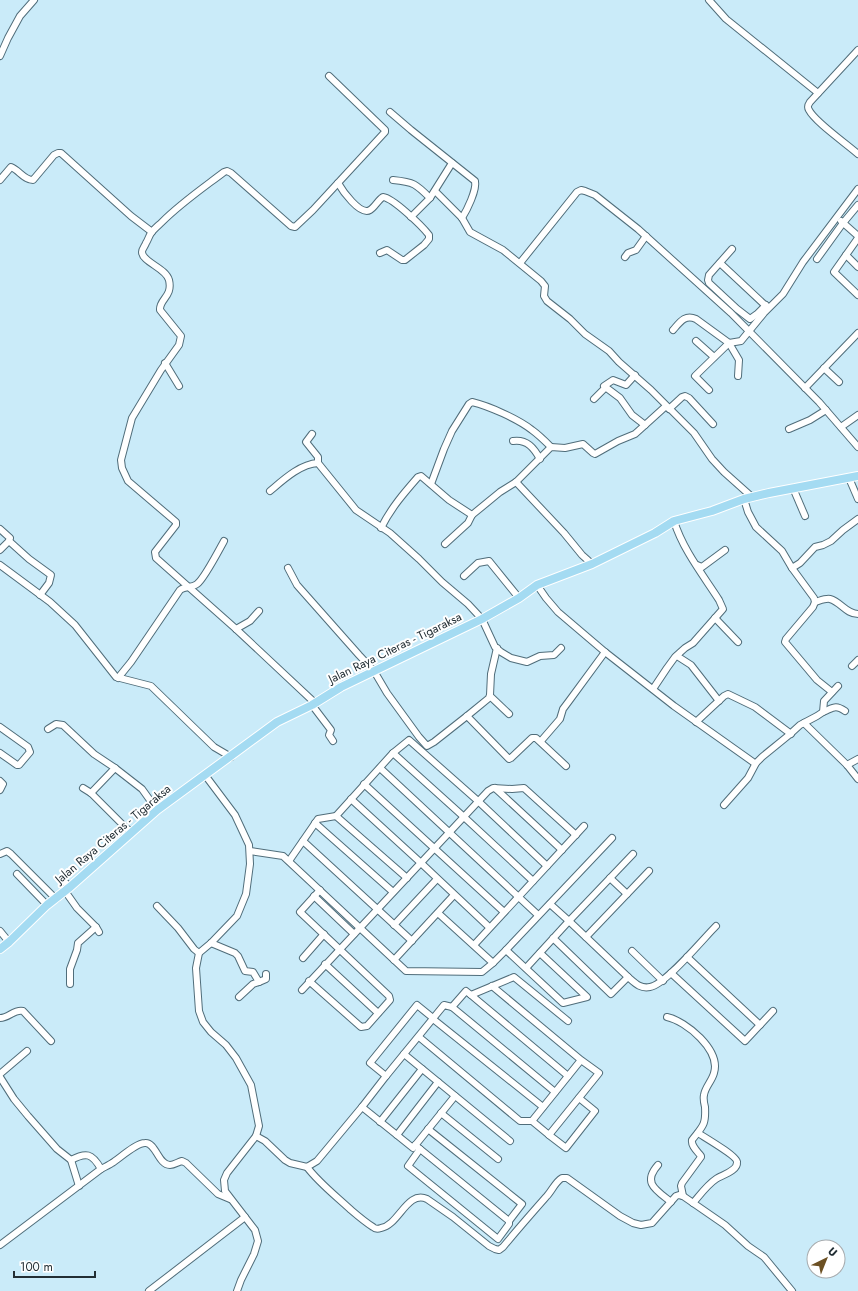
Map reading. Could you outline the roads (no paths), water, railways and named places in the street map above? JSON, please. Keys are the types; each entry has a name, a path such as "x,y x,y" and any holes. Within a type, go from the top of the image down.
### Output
{"main road":[{"name":"Jalan Raya Citeras - Tigaraksa","path":"0,949 10,942 47,905 68,889 157,810 277,722 313,704 341,687 482,619 519,598 537,585 592,564 674,522 712,511 748,498 858,476"}],"street":[{"path":"0,56 20,16 34,0"},
{"path":"709,0 726,18 818,93"},
{"path":"858,50 808,104 809,111 816,120 858,154"},
{"path":"329,76 385,130 384,134 313,210 295,227 230,173 226,172 197,192 170,214 152,232 142,250 146,259 166,274 168,278 170,288 169,293 160,307 160,310 181,336 179,345 165,363 132,418 121,460 122,468 128,481 176,520 176,525 155,552 157,560 236,629 313,704 332,730 329,735 333,741"},
{"path":"390,112 476,182 466,212 462,218"},
{"path":"0,180 11,167 29,180 33,180 54,155 61,153 131,216 152,232"},
{"path":"411,217 430,198 452,163"},
{"path":"408,174 409,182"},
{"path":"393,180 418,185 430,198"},
{"path":"338,183 354,204 367,211 370,210 380,199 387,197 411,217 429,235 429,239 424,245 405,260 402,260 386,250 380,253"},
{"path":"732,250 709,275 708,280 712,286 737,309 751,319 783,294 803,262 858,189"},
{"path":"520,263 577,192 585,190 595,195 646,236 731,312 826,410 858,448"},
{"path":"435,191 462,218 470,232 499,247 543,283 545,286 544,296 547,301 570,318 585,334 609,351 668,407 694,434 712,459 748,498 748,512 756,527 782,551 792,568 814,598 815,602 813,607 786,639 786,642 817,680 832,692"},
{"path":"817,259 843,222 858,205"},
{"path":"836,217 858,237 834,272 858,296"},
{"path":"625,257 636,250 646,236"},
{"path":"846,255 858,266"},
{"path":"720,263 767,307"},
{"path":"709,390 695,376 729,343 742,341 767,307"},
{"path":"673,330 684,318 693,317 729,343 739,360 738,376"},
{"path":"805,388 858,333"},
{"path":"696,341 714,357"},
{"path":"165,363 179,386"},
{"path":"824,368 839,382"},
{"path":"594,399 606,387 605,385 613,380 626,385 635,376"},
{"path":"606,387 620,398 629,413 644,425"},
{"path":"431,484 452,430 469,404 472,402 520,422 532,430 551,447 565,448 583,444 593,453 597,454 618,441 635,434 644,425 685,396 689,398 713,424"},
{"path":"789,429 810,420 826,410"},
{"path":"841,428 858,415"},
{"path":"312,434 306,442 318,457 318,462 356,510 390,533 442,582 468,604 482,619 497,648 511,658 527,662 540,656 554,655 561,648"},
{"path":"513,441 519,440 527,443 533,448 540,458"},
{"path":"445,544 468,523 472,515 500,492 516,482 551,447"},
{"path":"270,491 297,470 318,462"},
{"path":"381,528 388,514 396,503 418,477 421,476 449,500 472,515"},
{"path":"849,478 858,499"},
{"path":"516,482 564,533 582,555 592,564"},
{"path":"793,488 805,516"},
{"path":"792,568 800,563 815,547 831,541 843,530 858,520"},
{"path":"653,689 677,656 693,643 723,609 678,536 674,522"},
{"path":"0,530 9,536 9,541 29,559 51,575 49,583 40,595"},
{"path":"0,550 9,541"},
{"path":"118,678 131,662 180,590 192,586 200,581 224,541"},
{"path":"696,565 702,567 725,550"},
{"path":"464,576 478,563 490,561 519,598"},
{"path":"0,565 50,602 75,625 116,677 151,686 214,747 231,757"},
{"path":"288,568 297,585 374,671 387,693 418,737 427,746 467,716 490,696 491,674 497,648"},
{"path":"537,585 558,612 605,652 696,722 756,763"},
{"path":"815,602 829,599 849,612 858,614"},
{"path":"236,629 250,621 259,611"},
{"path":"715,618 738,642"},
{"path":"541,741 560,719 566,705 605,652"},
{"path":"677,656 690,665 719,701"},
{"path":"852,666 858,660"},
{"path":"823,712 824,700 838,686"},
{"path":"696,722 726,695 733,696 755,707 790,734"},
{"path":"490,696 509,714"},
{"path":"724,805 748,778 756,763 800,725 836,706 844,711"},
{"path":"467,716 508,759 511,758 532,738 536,738 541,741 566,766"},
{"path":"804,723 847,765 858,779"},
{"path":"48,729 56,724 63,725 94,754 142,789 157,810"},
{"path":"0,727 28,747 30,752 17,765 0,753"},
{"path":"289,861 318,819 336,816 393,753 410,740 547,866"},
{"path":"393,753 533,881"},
{"path":"847,765 858,758"},
{"path":"91,793 114,768"},
{"path":"380,768 538,915"},
{"path":"205,775 235,815 249,845 250,851 250,864 246,894 237,916 211,943 199,953 196,968 199,1011 203,1022 211,1032 226,1045 236,1058 251,1084 259,1126 256,1136 224,1180 225,1191 255,1230 258,1241 254,1254 237,1291"},
{"path":"0,781 3,784 0,790"},
{"path":"364,784 504,912"},
{"path":"83,788 91,793 126,828 132,832"},
{"path":"302,990 478,801 493,788 524,788 576,835"},
{"path":"495,788 562,850"},
{"path":"351,799 489,927"},
{"path":"336,816 407,878"},
{"path":"315,823 393,892"},
{"path":"474,945 489,927 584,826"},
{"path":"250,851 283,856 406,971 482,972 506,950 612,838"},
{"path":"303,841 412,940"},
{"path":"0,854 7,851 11,854 56,899"},
{"path":"526,968 633,854"},
{"path":"586,937 649,871"},
{"path":"17,874 47,905"},
{"path":"394,924 437,878"},
{"path":"610,878 627,894"},
{"path":"62,879 78,908 97,929 78,943 70,969 70,984"},
{"path":"310,981 361,1028 367,1026 390,999 389,996 300,912 320,890"},
{"path":"394,960 454,895"},
{"path":"314,896 354,934"},
{"path":"550,904 639,987 648,988 663,981 716,926"},
{"path":"157,906 199,953"},
{"path":"438,913 493,963"},
{"path":"0,931 10,942"},
{"path":"303,958 324,934"},
{"path":"553,938 611,994 628,977"},
{"path":"211,943 235,953 245,971 253,972 259,982"},
{"path":"506,950 563,1003 587,998 540,953"},
{"path":"632,951 663,981"},
{"path":"686,957 760,1025"},
{"path":"325,964 378,1013"},
{"path":"672,973 745,1041 773,1010"},
{"path":"239,997 253,984 266,979 266,974"},
{"path":"471,995 514,977 568,1021"},
{"path":"492,986 581,1060 599,1073 549,1135"},
{"path":"452,1007 466,991 568,1076"},
{"path":"386,1076 370,1063 417,1004 543,1107"},
{"path":"307,1167 317,1161 444,1005 452,1007 555,1092"},
{"path":"0,1018 6,1018 17,1011 23,1011 51,1041"},
{"path":"666,1016 689,1028 704,1042 712,1055 715,1072 703,1096 704,1126 692,1140 692,1144 701,1158 682,1183 681,1186 683,1196"},
{"path":"419,1037 520,1121 532,1121 566,1148 595,1112 579,1098"},
{"path":"27,1051 0,1076 14,1099 28,1116 57,1150 71,1160 79,1186"},
{"path":"404,1054 510,1141"},
{"path":"532,1121 581,1060"},
{"path":"380,1122 422,1069"},
{"path":"397,1135 438,1082"},
{"path":"362,1107 413,1148 455,1096"},
{"path":"441,1113 498,1159"},
{"path":"420,1149 408,1166 498,1239 522,1204 428,1129"},
{"path":"693,1203 716,1179 732,1171 737,1162 736,1158 698,1133"},
{"path":"256,1136 265,1141 285,1160 290,1163 307,1167 314,1176 363,1220 376,1229 383,1228 395,1219 414,1198 422,1197 427,1198 489,1246 497,1250 500,1250 503,1247 535,1208 547,1196 557,1182 562,1178 566,1178 620,1216 633,1223 641,1225 652,1223 676,1196 683,1196 725,1225 748,1246 764,1257 792,1291"},
{"path":"0,1245 101,1169 142,1143 147,1143 150,1145 158,1156 167,1164 171,1165 179,1162 186,1163 218,1194 233,1200"},
{"path":"415,1145 509,1221"},
{"path":"71,1160 86,1154 96,1161 101,1169"},
{"path":"658,1165 651,1176 650,1183 671,1202"},
{"path":"149,1291 245,1217"}]}
